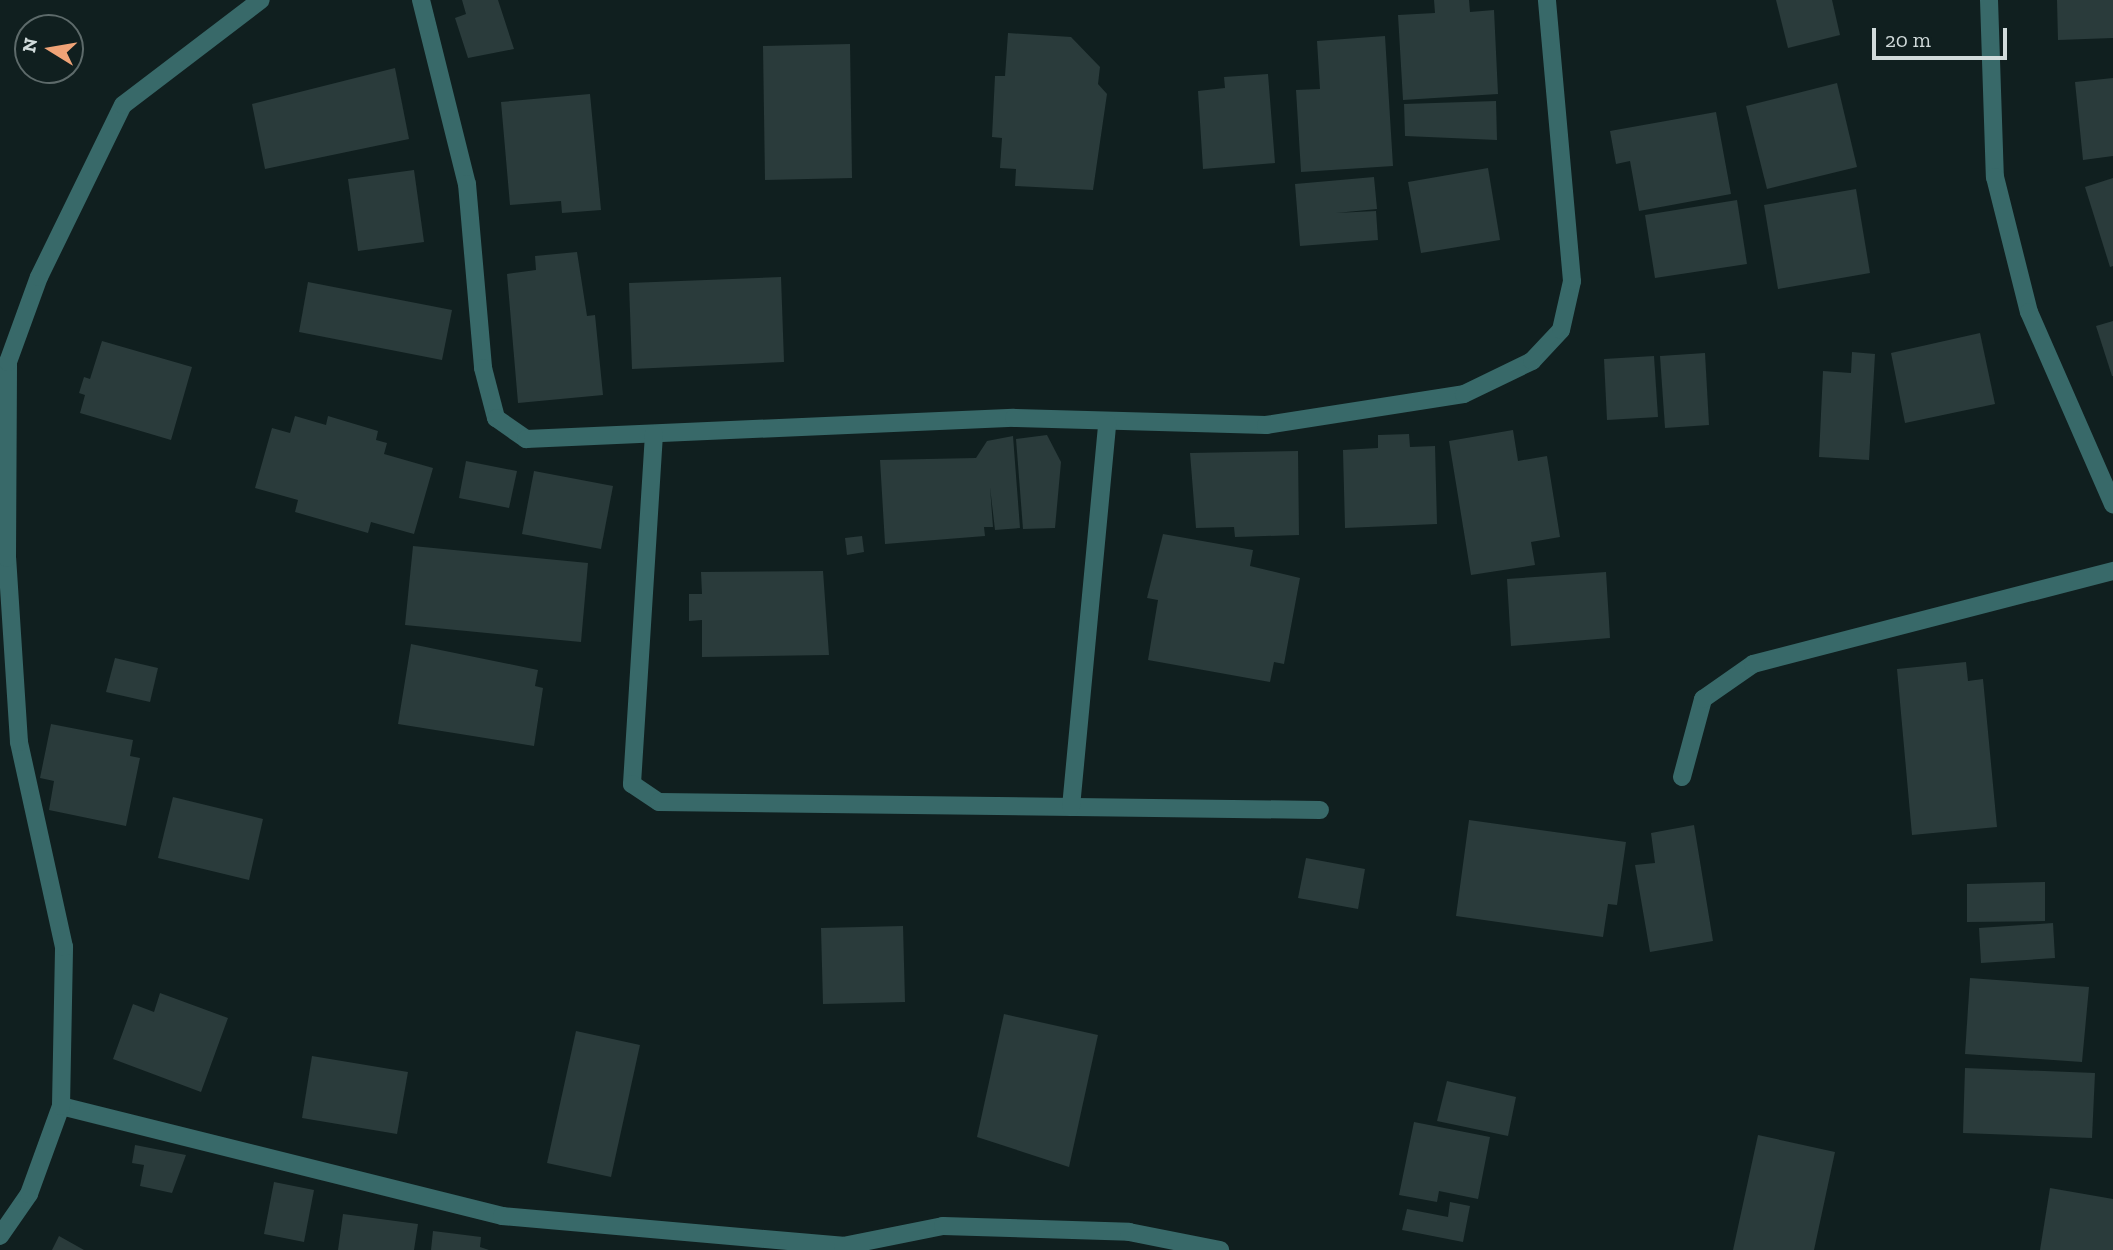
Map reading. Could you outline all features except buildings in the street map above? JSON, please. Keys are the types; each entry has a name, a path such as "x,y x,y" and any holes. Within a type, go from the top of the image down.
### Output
{"street":[{"path":"0,1236 29,1194 61,1107 64,947 19,742 7,558 8,362 39,277 123,105 261,0"},
{"path":"421,0 467,184 483,368 496,418 526,439 1014,418 1107,424 1266,425 1351,415 1464,394 1532,361 1561,330 1572,281 1547,0"},
{"path":"1989,0 1996,177 2029,312 2113,505"},
{"path":"1070,807 1107,424"},
{"path":"654,434 632,783 659,802 1320,810"},
{"path":"1682,777 1703,699 1753,664 2113,571"},
{"path":"61,1107 502,1216 843,1246 943,1226 1129,1232 1220,1250"}]}
